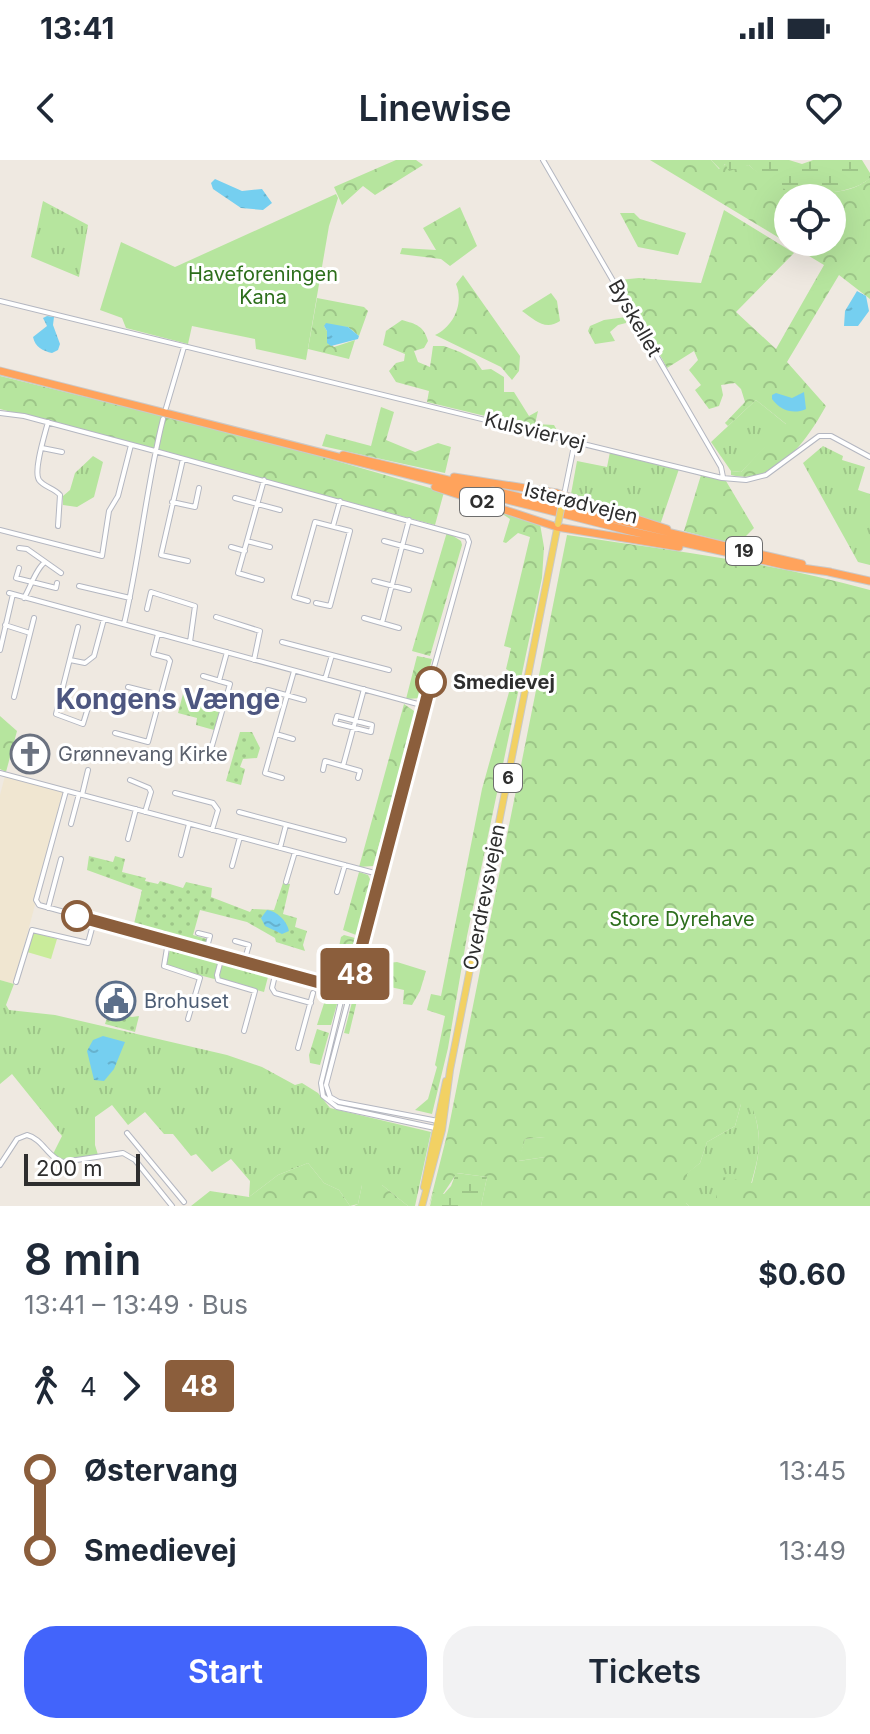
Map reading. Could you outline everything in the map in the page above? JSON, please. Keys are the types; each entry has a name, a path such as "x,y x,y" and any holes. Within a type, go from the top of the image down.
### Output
{"highway":[{"name":"Isterødvejen","path":"0,371 705,548 830,572"},
{"name":"Isterødvejen","path":"410,474 870,581"},
{"path":"410,474 563,497 673,531 684,538"},
{"name":"O2","path":"410,474 558,526"},
{"path":"558,526 689,549 705,548"}],"main road":[{"name":"Overdrevsvejen","path":"422,1206 563,497"}],"street":[{"name":"Byskellet","path":"543,160 721,467 722,478"},
{"name":"Kulsviervej","path":"0,301 722,478 746,480 766,475 819,436 831,436 870,457"},
{"path":"166,408 184,347"},
{"path":"0,413 48,422 467,537 469,542 347,990 326,1085 330,1097 339,1102 439,1125"},
{"path":"124,624 163,419"},
{"path":"48,422 37,473 42,483 60,495 58,526"},
{"name":"Overdrevsvejen","path":"563,497 575,441"},
{"path":"0,530 102,556 109,511 118,496 131,445"},
{"path":"42,448 62,452"},
{"path":"183,459 161,555 188,561"},
{"path":"262,580 238,573 264,480"},
{"path":"172,502 195,507 199,488"},
{"path":"235,498 280,510"},
{"path":"333,527 340,501"},
{"path":"382,623 409,520"},
{"path":"308,601 294,597 315,522 350,531 330,606 316,603"},
{"path":"247,541 270,547"},
{"path":"384,541 421,551"},
{"path":"231,547 245,551"},
{"path":"19,548 27,549 61,573"},
{"path":"24,598 38,568 44,563"},
{"path":"19,568 16,578 56,588 57,583"},
{"path":"374,581 409,590"},
{"path":"79,586 130,598"},
{"path":"147,609 151,592 195,606 190,642"},
{"path":"0,650 11,594 364,689 424,709"},
{"path":"216,617 260,631 254,660"},
{"path":"14,697 34,618"},
{"path":"364,618 399,628"},
{"path":"69,659 85,663 94,656 104,619"},
{"path":"5,625 30,633"},
{"path":"78,627 56,714 83,724 91,698"},
{"path":"115,733 148,742 170,661 153,654 158,634"},
{"path":"282,642 389,670"},
{"path":"219,681 227,652"},
{"path":"325,679 332,655"},
{"path":"282,778 265,773 294,671"},
{"path":"186,750 209,756 230,684 203,676"},
{"path":"128,687 160,695"},
{"path":"343,766 364,689"},
{"path":"268,690 304,700"},
{"path":"337,716 372,725 371,732 353,728 335,723 337,716"},
{"path":"276,734 293,739"},
{"path":"323,770 325,761 360,771 358,778"},
{"path":"71,824 88,770"},
{"path":"0,773 379,874"},
{"path":"130,780 149,788 151,792 145,812"},
{"path":"66,791 36,900 39,905 347,990"},
{"path":"175,793 213,803 218,810 212,830"},
{"path":"128,839 136,809"},
{"path":"239,812 344,840"},
{"path":"181,855 189,824"},
{"path":"280,848 286,825"},
{"path":"232,866 240,837"},
{"path":"286,882 295,852"},
{"path":"48,908 61,859"},
{"path":"337,892 345,865"},
{"path":"16,982 32,930 88,943 94,921"},
{"path":"198,933 210,936 206,951"},
{"path":"235,941 249,945 244,962"},
{"path":"168,942 164,966 200,978 188,1019"},
{"path":"222,956 218,980 255,991 244,1031"},
{"path":"276,971 272,988 275,993 311,1003"},
{"path":"298,1048 313,993"},
{"path":"127,1133 184,1202"},
{"path":"0,1165 17,1139 27,1135 37,1139 54,1159 63,1162 123,1153 135,1160 172,1206"},
{"path":"161,1190 169,1184"}],"shaded area":[{"path":"6,772 66,788 14,984 0,980 0,795"}],"green space":[{"path":"396,160 416,160 423,165 375,195 363,186 342,205 334,187"},
{"path":"650,160 711,160 719,169 726,164 735,167 749,165 782,184 774,184 774,235"},
{"path":"711,160 789,160 802,164 813,160 862,160 870,178 846,190 846,184 774,184 749,165 729,171 725,164 721,170"},
{"path":"870,178 870,299 839,275 787,362 826,406 799,446 776,467 762,474 747,477 731,475 731,471 741,472 786,424 756,400 728,426 725,423 745,402 741,389 735,383 721,385 723,395 719,406 709,409 695,390 701,385 689,370 698,360 694,351 667,368 619,280 639,278 701,283 724,210 774,241 774,256 791,256 736,312 776,349 824,265 809,256 846,256 846,190"},
{"name":"Haveforeningen Kana","path":"336,194 338,198 329,226 306,360 256,349 255,339 192,326 188,344 126,328 122,318 100,310 121,242 175,267"},
{"path":"43,201 88,225 79,277 31,257"},
{"path":"460,207 477,246 450,266 441,259 400,254 402,248 436,250 423,228"},
{"path":"620,213 634,213 640,219 686,233 678,255 638,247"},
{"path":"463,275 520,356 519,371 512,380 501,367 435,335 447,326 456,313 459,299 456,284"},
{"path":"551,293 557,301 560,321 545,325 522,311"},
{"path":"317,298 364,307 368,311 359,336 348,327 324,326 327,340 334,347 355,340 349,359 308,349"},
{"path":"626,317 626,323 610,332 615,341 595,344 588,331 590,326 604,320"},
{"path":"402,320 419,326 428,341 424,348 414,351 418,362 430,367 433,346 460,352 475,360 482,370 491,369 504,377 504,392 514,392 529,416 538,411 535,424 554,425 559,434 427,402 429,391 396,382 389,371 396,363 404,361 405,354 383,345 386,331"},
{"path":"0,376 288,447 444,492 435,525 0,409"},
{"path":"756,400 787,425 741,472 731,471 711,442"},
{"path":"381,407 394,412 386,440 415,452 438,443 451,447 445,473 322,446 326,434 371,446"},
{"path":"823,446 843,456 842,460 865,467 858,490 870,494 870,565 858,562 803,463"},
{"path":"610,452 679,469 660,525 571,494 577,461 607,467"},
{"path":"93,456 103,462 94,497 77,507 63,505 63,496 70,490 75,473"},
{"path":"701,475 726,481 754,528 737,545 684,531"},
{"path":"501,513 540,524 544,547 542,578 467,936 448,1048 432,1114 415,1110 428,1099 445,1016 427,1010 431,994 441,996 482,789 514,674 506,669 511,648 504,646 530,537 518,533 506,543 503,542 510,519"},
{"path":"447,532 462,545 430,656 412,651"},
{"name":"Store Dyrehave","path":"567,535 757,564 870,590 870,1206 716,1206 723,1177 752,1183 759,1144 751,1104 741,1104 735,1126 707,1142 700,1163 687,1174 686,1203 689,1206 481,1206 487,1177 457,1173 443,1194 433,1194 429,1206 448,1131","holes":["545,1137 545,1157 519,1161 525,1139"]},
{"path":"417,656 432,659 422,698 406,699"},
{"path":"183,694 195,697 195,701 221,708 214,730 196,725 197,718 178,713"},
{"path":"404,704 417,713 373,866 359,867"},
{"path":"0,716 17,731 6,772 0,769"},
{"path":"240,732 252,732 260,748 257,758 243,759 240,767 245,769 241,785 226,781"},
{"path":"89,856 113,862 115,856 125,859 122,872 146,878 145,881 158,884 160,881 183,888 186,882 212,888 211,897 250,912 252,909 274,910 283,883 290,884 283,914 297,918 295,927 307,931 303,945 305,951 276,942 275,938 247,922 200,910 193,935 207,939 205,948 133,928 142,890 87,870"},
{"path":"359,872 368,875 372,883 356,935 343,930"},
{"path":"32,932 57,939 51,959 27,952"},
{"path":"341,937 355,938 345,976 341,980 332,980"},
{"path":"171,947 269,973 264,992 165,966"},
{"path":"363,960 380,964 397,962 426,971 412,1005 403,1004 404,990 381,985 373,976 361,984 349,1034 344,1033"},
{"path":"0,980 14,984 6,1005 9,1010 55,1015 227,1055 262,1067 295,1085 302,1083 318,1093 330,1108 431,1132 415,1206 408,1206 382,1185 362,1185 358,1204 350,1206 339,1190 324,1183 308,1163 278,1175 249,1197 250,1181 231,1159 212,1172 196,1154 191,1156 173,1134 164,1134 145,1112 128,1125 112,1105 95,1117 98,1155 75,1160 58,1157 53,1154 62,1136 12,1074 0,1084"},
{"path":"328,991 337,1004 331,1025 317,1025"},
{"path":"109,1011 139,1016 135,1032 105,1024"},
{"path":"317,1029 329,1033 320,1065 310,1063 309,1055"},
{"path":"741,1104 752,1104 759,1135 751,1184 717,1196 716,1206 689,1206 686,1203 686,1174 700,1163 707,1142 735,1126"},
{"path":"545,1137 545,1157 518,1161 525,1139"},
{"path":"308,1163 324,1183 339,1190 350,1206 191,1206 210,1191 249,1197 278,1175"},
{"path":"456,1173 487,1177 481,1206 430,1206 433,1193 444,1194"},
{"path":"371,1182 382,1185 408,1206 354,1206 358,1204 362,1185"}],"water":[{"path":"215,179 242,191 262,189 272,203 263,210 241,208 213,189 211,183"},
{"path":"857,291 866,296 869,311 858,326 844,326 845,311"},
{"path":"54,317 53,325 60,344 58,350 52,353 40,348 33,337 47,326 43,318"},
{"path":"326,323 348,327 359,336 358,339 331,346 327,343"},
{"path":"804,392 806,409 801,411 787,410 772,399 776,393 792,398"},
{"path":"267,910 281,917 289,931 282,934 265,926 261,918"},
{"path":"103,1036 125,1042 114,1069 104,1081 94,1080 87,1051 93,1040"}],"bus line":[{"name":"48","path":"77,916 350,991 431,682"}],"place":[{"name":"Smedievej","path":"431,682"},
{"name":"Grønnevang Kirke","path":"30,754"},
{"name":"Brohuset","path":"116,1001"}],"district":[{"name":"Kongens Vænge","path":"168,699"}]}
